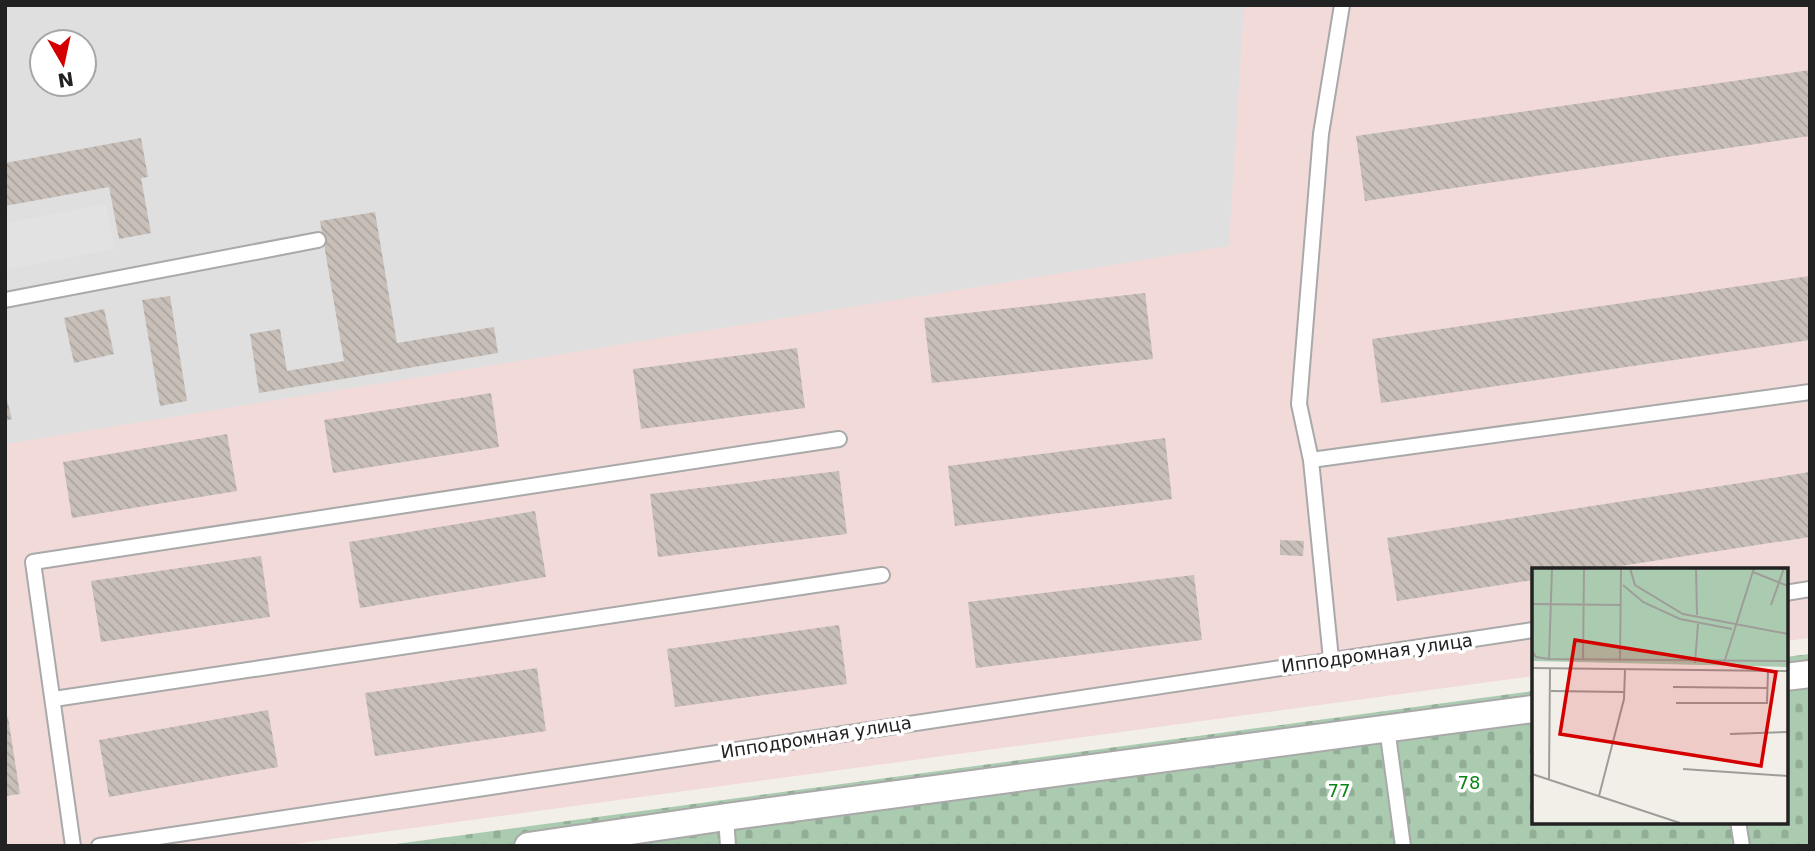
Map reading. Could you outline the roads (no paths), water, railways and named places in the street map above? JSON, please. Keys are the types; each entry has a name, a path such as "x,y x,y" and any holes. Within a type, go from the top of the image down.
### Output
{"street":[{"path":"1787,677 1810,674"},
{"path":"528,846 1532,709"}],"lane":[{"path":"1331,659 1311,460 1299,404 1321,134 1342,5"},
{"path":"5,300 318,240"},
{"path":"1311,460 1810,392"},
{"path":"74,846 33,562 839,439"},
{"path":"54,699 882,575"},
{"path":"1787,593 1810,589"},
{"name":"Ипподромная улица","path":"99,846 1532,629"},
{"path":"1387,728 1403,846"},
{"path":"726,817 728,846"},
{"path":"1738,823 1742,846"}],"park label":[{"name":"78","path":"1469,782"},
{"name":"77","path":"1339,790"}]}
